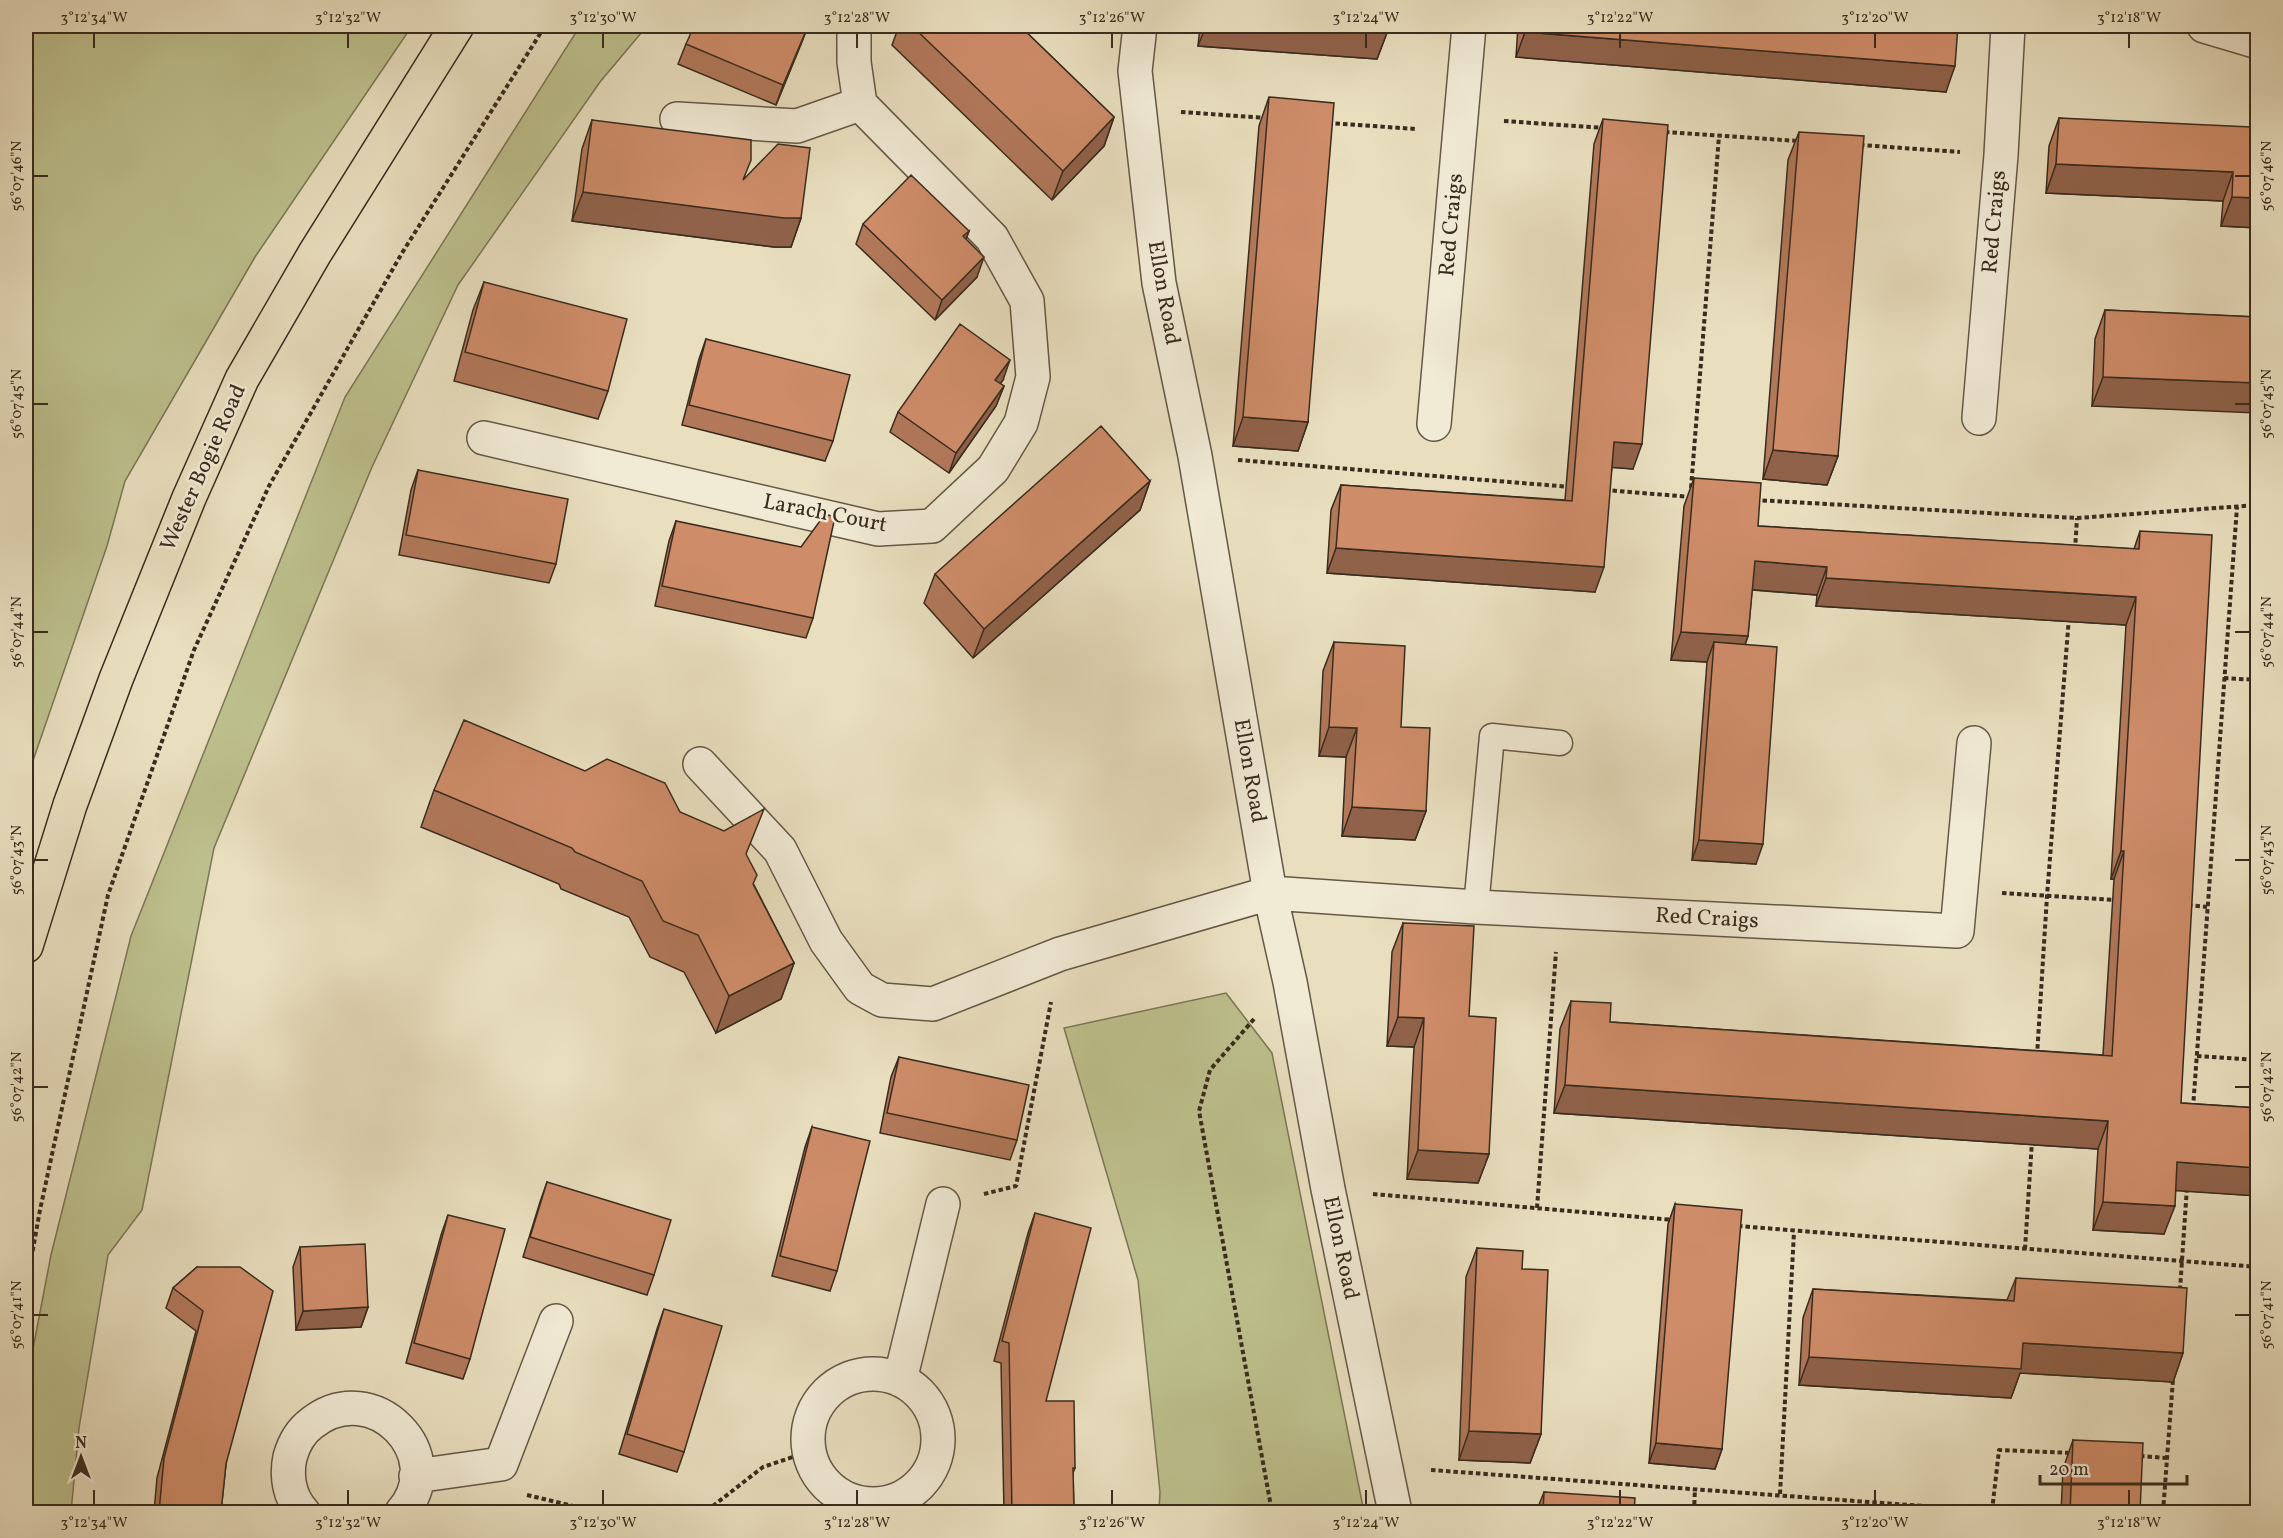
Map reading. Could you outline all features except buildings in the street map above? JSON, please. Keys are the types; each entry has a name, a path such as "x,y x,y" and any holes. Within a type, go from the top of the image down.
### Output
{"main road":[{"name":"Wester Bogie Road","path":"26,946 70,805 116,679 189,498 242,379 315,253 457,26"}],"street":[{"path":"677,119 797,126 860,104 854,62 854,26"},
{"name":"Ellon Road","path":"1140,26 1135,71 1159,283 1195,456 1270,893 1290,982 1328,1190 1395,1512"},
{"name":"Red Craigs","path":"1434,424 1469,26"},
{"name":"Red Craigs","path":"1978,418 2001,155 2008,26"},
{"path":"2204,26 2258,42"},
{"name":"Larach Court","path":"484,438 878,529 932,526 993,469 1022,423 1033,377 1027,301 992,238 860,104"},
{"name":"Red Craigs","path":"1270,893 1476,907 1957,931 1974,743"},
{"path":"700,764 780,850 826,941 860,988 882,1000 933,1004 1060,954 1270,893"},
{"path":"900,1380 943,1204"},
{"path":"416,1476 501,1464 556,1322"},
{"path":"868,1374 890,1376 911,1385 927,1400 936,1420 939,1442 935,1462 911,1503 868,1504 847,1499 830,1488 816,1472 808,1452 808,1430 815,1408 829,1391 847,1379 868,1374"},
{"path":"303,1512 298,1508 290,1489 288,1468 292,1448 303,1430 320,1417 340,1408 361,1408 381,1414 398,1426 411,1444 417,1464 416,1486 402,1512"}],"lane":[{"path":"1476,907 1492,736 1560,742"}],"path":[{"path":"26,1288 40,1210 108,895 194,650 269,486 402,253 545,26"},
{"path":"1139,109 1269,118"},
{"path":"1317,122 1614,128"},
{"path":"1661,132 1801,141"},
{"path":"1690,496 1719,136"},
{"path":"1848,144 2001,155"},
{"path":"1195,456 1572,487"},
{"path":"1596,489 1702,497"},
{"path":"1749,500 2078,518 2258,505"},
{"path":"2193,1113 2237,507"},
{"path":"2075,553 2078,518"},
{"path":"2037,1061 2047,896 2070,612"},
{"path":"2224,678 2258,680"},
{"path":"1960,890 2116,900"},
{"path":"2185,905 2208,907"},
{"path":"1537,1208 1559,911"},
{"path":"943,1204 1016,1186 1060,954"},
{"path":"1272,1512 1199,1111 1210,1070 1243,1030 1290,982"},
{"path":"2196,1056 2258,1060"},
{"path":"2025,1249 2032,1131"},
{"path":"2180,1297 2188,1182"},
{"path":"1328,1190 1677,1221"},
{"path":"1736,1226 2258,1268"},
{"path":"1780,1494 1794,1231"},
{"path":"2163,1512 2173,1377"},
{"path":"1385,1467 1992,1511 1999,1450 2083,1454"},
{"path":"684,1512 709,1509 763,1467 808,1452"},
{"path":"2131,1456 2167,1458"},
{"path":"1694,1512 1695,1488"}],"green space":[{"path":"26,26 412,26 255,257 125,481 107,546 26,781"},
{"path":"580,26 647,26 600,82 458,285 372,467 214,848 142,1210 108,1255 79,1428 71,1512 26,1512 26,1385 51,1255 131,936 345,397"},
{"path":"1226,993 1272,1053 1364,1512 1159,1512 1160,1492 1138,1280 1064,1028"}]}
